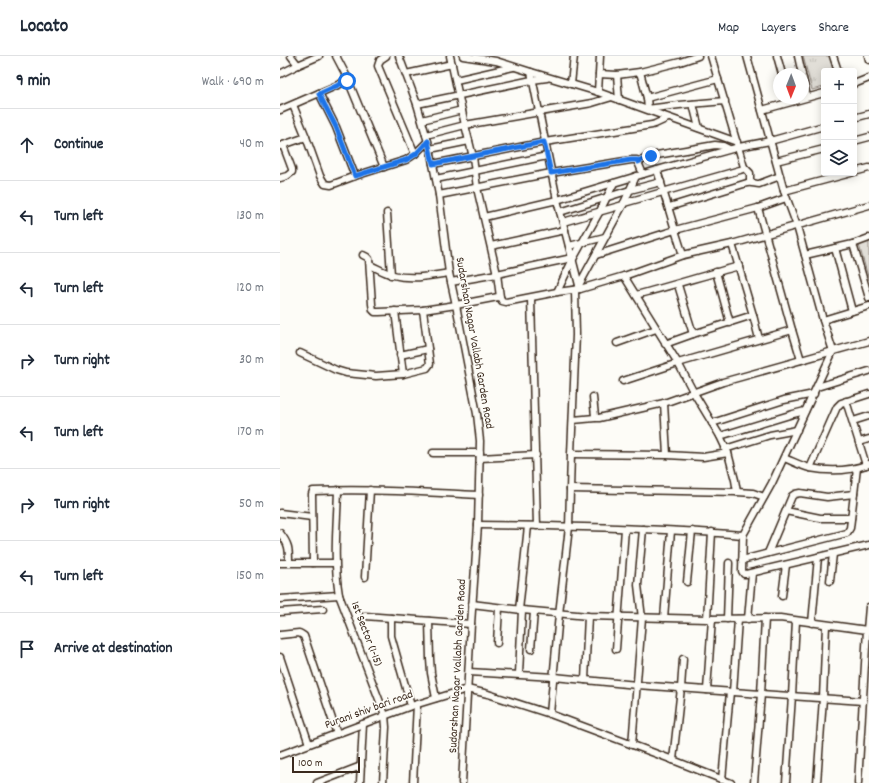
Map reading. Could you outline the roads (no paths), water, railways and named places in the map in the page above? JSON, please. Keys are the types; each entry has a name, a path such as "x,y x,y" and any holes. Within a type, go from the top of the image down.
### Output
{"street":[{"path":"291,56 298,64"},
{"path":"280,74 298,64 319,56"},
{"path":"336,56 346,75 384,167"},
{"path":"386,56 380,60 378,66 416,154"},
{"name":"Sudarshan Nagar Vallabh Garden Road","path":"399,56 417,104 430,149 439,195 449,273 477,414 480,441 480,494 462,783"},
{"path":"450,56 502,301 506,302 531,298 624,276 683,255 732,244 869,204"},
{"path":"463,56 496,61 598,92 699,128 738,144 770,141 821,127"},
{"path":"571,84 574,56"},
{"path":"598,92 600,56"},
{"path":"599,74 618,75 640,72 670,65 698,56"},
{"path":"711,56 744,167 750,173 750,182"},
{"path":"747,56 786,198 797,226 833,351 772,483 744,535 742,572 746,574 752,573 869,545"},
{"path":"777,56 780,68"},
{"path":"798,56 801,68"},
{"path":"833,56 837,68"},
{"path":"868,56 869,60"},
{"path":"406,74 452,64"},
{"path":"456,80 514,67"},
{"path":"531,72 547,156 560,212 573,258 578,288 569,527 550,714"},
{"path":"640,72 649,110"},
{"path":"618,75 619,100"},
{"path":"417,104 532,80 550,78"},
{"path":"857,83 869,78"},
{"path":"647,98 718,79"},
{"path":"280,110 348,80"},
{"path":"319,94 336,127 355,176"},
{"path":"809,97 821,94"},
{"path":"293,105 320,176 325,184 330,185 406,160 416,154 427,138 465,125 592,103 612,97"},
{"path":"649,110 725,101"},
{"path":"693,104 699,128"},
{"path":"762,110 778,104"},
{"path":"422,120 462,110"},
{"path":"857,117 869,114"},
{"path":"433,164 544,142 655,124 668,118"},
{"path":"280,178 287,176 292,172 281,146 306,137"},
{"path":"857,140 869,137"},
{"path":"430,149 469,141"},
{"path":"484,217 557,200 730,150 738,144"},
{"path":"638,162 651,156 715,145 723,146 730,150"},
{"path":"776,161 821,150"},
{"path":"436,179 547,156"},
{"path":"439,195 551,173 631,160 637,160 643,174"},
{"path":"563,222 664,191 740,170 744,167"},
{"path":"857,172 869,168"},
{"path":"658,170 683,255"},
{"path":"578,288 623,204 636,176"},
{"path":"669,207 750,182 759,184 780,176"},
{"path":"784,191 842,176"},
{"path":"560,212 661,182"},
{"path":"557,292 573,258 614,183"},
{"path":"596,255 675,230 758,208 786,198"},
{"path":"758,208 801,360"},
{"path":"387,213 392,275"},
{"path":"491,246 565,230"},
{"path":"569,246 605,237"},
{"path":"805,255 853,244 869,238"},
{"path":"732,244 759,339"},
{"path":"853,244 869,298"},
{"path":"835,248 852,311"},
{"path":"363,255 368,258 370,265 372,304 375,312 423,310 500,297"},
{"path":"451,282 573,258"},
{"path":"370,265 392,275 400,276 430,277 449,273"},
{"path":"636,295 739,266"},
{"path":"716,272 730,323"},
{"path":"624,276 678,363 720,436 735,480 737,492"},
{"path":"678,284 693,334"},
{"path":"531,298 538,526"},
{"path":"823,320 869,306"},
{"path":"300,353 336,370 346,373 376,376 403,374 427,368 430,364 423,310"},
{"path":"395,311 403,374"},
{"path":"665,344 753,315"},
{"path":"617,343 656,329"},
{"path":"623,381 678,363 792,330"},
{"path":"573,420 599,418 664,404 723,382 869,341"},
{"path":"400,355 428,350"},
{"path":"817,387 869,371"},
{"path":"712,423 784,400 814,394"},
{"path":"810,468 839,404 869,394"},
{"path":"593,397 595,418"},
{"path":"784,458 810,468 833,471 868,465 846,401"},
{"path":"664,404 667,455"},
{"path":"720,436 805,411"},
{"path":"852,422 869,416"},
{"path":"571,454 704,457 726,451 770,435 797,430"},
{"path":"860,442 869,439"},
{"path":"433,453 480,456 536,455"},
{"path":"742,560 847,533 850,528 857,468"},
{"path":"570,489 737,492 764,497"},
{"name":"1st Sector (1-15)","path":"338,490 335,563 336,578 339,595 385,715 386,727 383,783"},
{"path":"313,563 312,492 370,490 480,494"},
{"path":"365,577 370,490"},
{"path":"768,553 792,496 797,493 827,497 854,494"},
{"path":"786,511 820,518 851,518"},
{"path":"280,513 312,517"},
{"path":"478,525 712,532 744,535"},
{"path":"519,674 521,610 528,526"},
{"path":"616,650 625,529"},
{"path":"632,745 642,618 638,585 643,530"},
{"path":"664,618 671,531"},
{"path":"687,582 692,532"},
{"path":"707,690 712,532"},
{"path":"280,534 289,547 289,562"},
{"path":"830,581 833,554"},
{"path":"812,623 818,557"},
{"path":"280,563 335,563"},
{"path":"727,619 729,563"},
{"path":"782,596 786,565"},
{"path":"748,619 752,573"},
{"path":"280,599 339,595"},
{"path":"472,604 534,612 588,616 709,619 780,618 867,630"},
{"path":"860,782 869,607"},
{"path":"280,612 323,608"},
{"path":"497,643 499,608"},
{"path":"531,649 534,612"},
{"path":"365,616 471,624"},
{"path":"585,680 588,616"},
{"path":"391,618 392,636 414,705 413,783"},
{"path":"754,783 765,618"},
{"path":"722,780 732,692 738,619"},
{"path":"786,783 796,620"},
{"path":"429,621 431,673 436,698"},
{"path":"817,783 826,625"},
{"path":"280,635 301,634 304,636 337,734"},
{"path":"280,657 309,744"},
{"path":"673,760 683,658"},
{"path":"469,672 519,674 637,685 863,701"},
{"path":"467,689 488,694 550,714 730,783"},
{"name":"Purani shiv bari road","path":"281,754 385,715 467,689"},
{"path":"360,783 363,724"},
{"path":"280,746 281,754"},
{"path":"317,783 361,766"}]}
